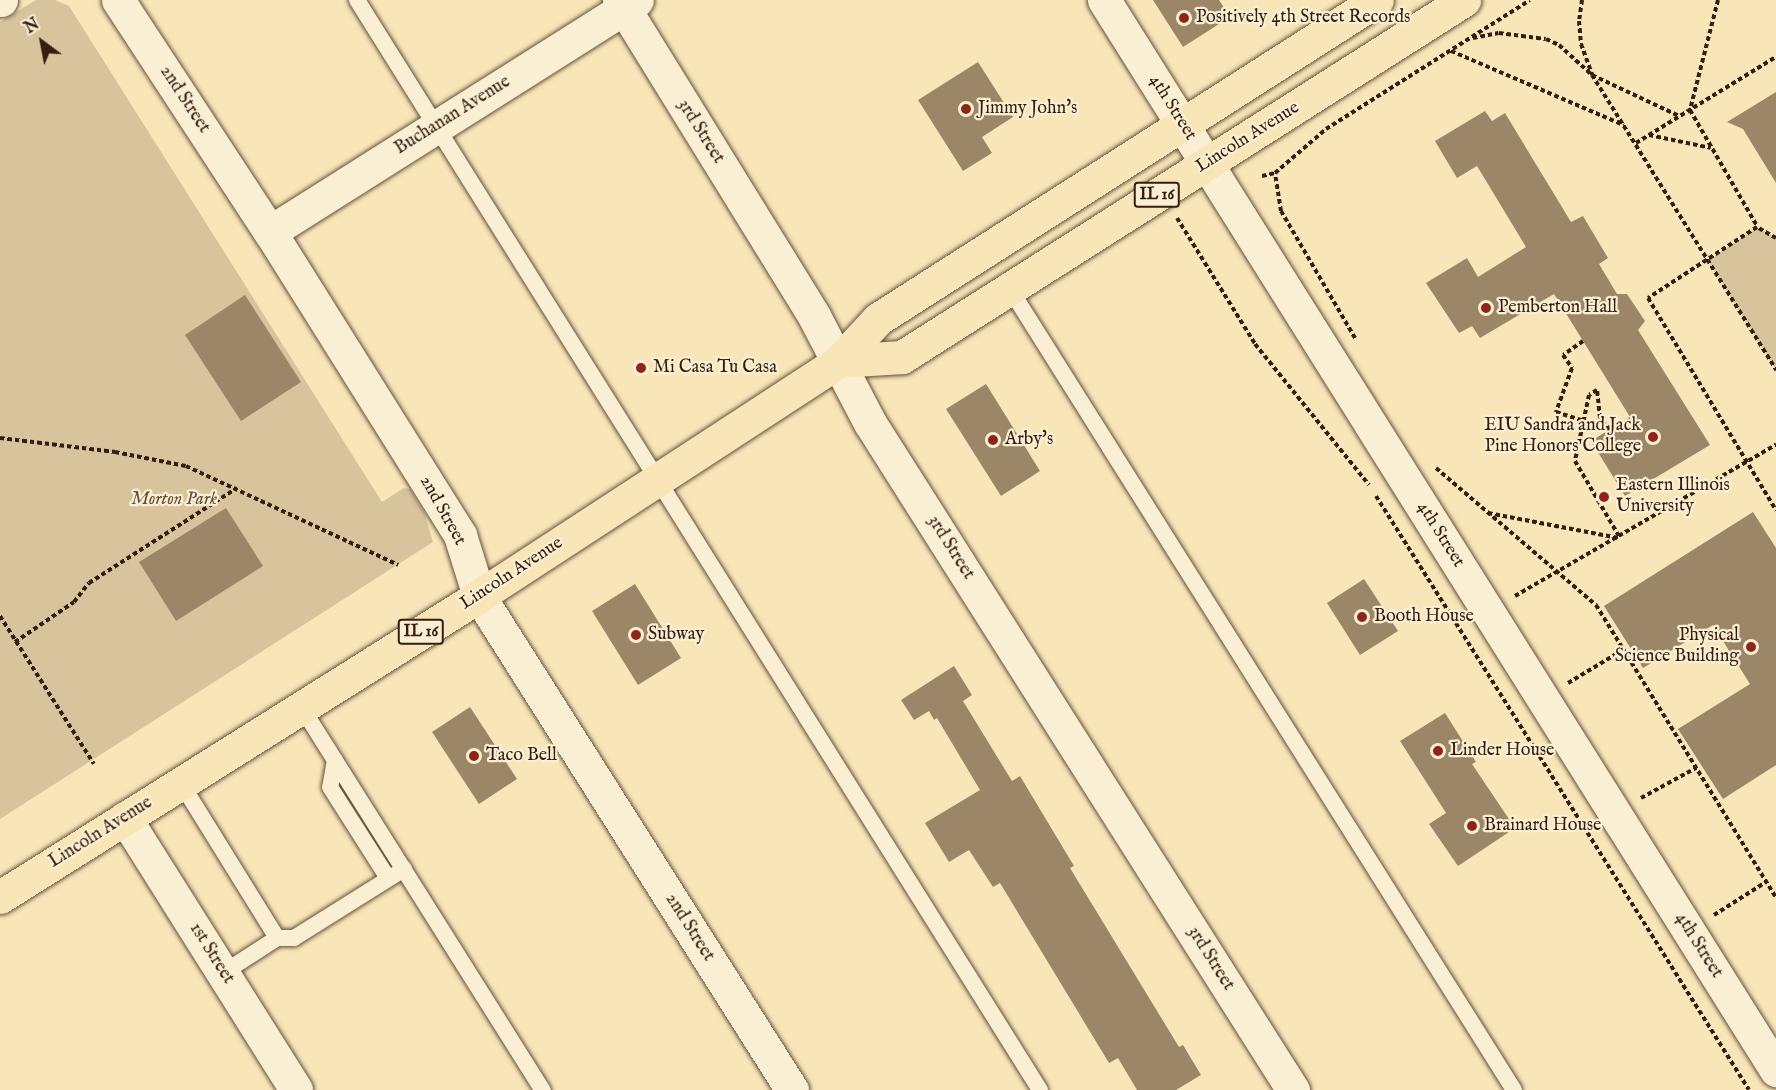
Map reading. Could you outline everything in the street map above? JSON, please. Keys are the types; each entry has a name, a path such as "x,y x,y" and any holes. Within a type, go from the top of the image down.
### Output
{"main road":[{"name":"Lincoln Avenue","path":"0,897 479,596 839,361 878,319 1181,123 1377,0"},
{"name":"Lincoln Avenue","path":"839,361 902,357 1464,0"}],"street":[{"name":"2nd Street","path":"118,0 270,232 460,536 479,596 792,1090"},
{"name":"4th Street","path":"1104,0 1776,1070"},
{"name":"Buchanan Avenue","path":"270,232 626,3"},
{"name":"3rd Street","path":"626,3 839,361 870,423 1293,1090"},
{"name":"1st Street","path":"125,818 296,1090"}],"lane":[{"path":"357,0 1040,1090"},
{"path":"1010,288 1514,1090"},
{"path":"302,708 543,1090"},
{"path":"335,760 330,787 387,878"},
{"path":"181,783 277,938"},
{"path":"223,973 277,938 294,938 404,869"}],"path":[{"path":"1262,176 1275,172 1326,129 1530,0"},
{"path":"1582,0 1579,21 1581,44 1592,75 1626,126 1776,370"},
{"path":"1718,0 1690,110 1758,226 1776,238"},
{"path":"1469,39 1499,33 1546,39 1558,45 1592,75 1679,116"},
{"path":"1451,50 1626,126"},
{"path":"1636,143 1776,57"},
{"path":"1649,135 1712,149"},
{"path":"1275,172 1281,211 1358,343"},
{"path":"1177,218 1256,344 1368,483 1749,1090"},
{"path":"1758,226 1708,261 1648,298 1776,510"},
{"path":"1583,341 1563,355 1572,368 1556,412 1583,420 1610,430 1600,418 1597,390 1589,395 1583,420 1575,461 1620,538"},
{"path":"0,438 115,452 186,466 398,565"},
{"path":"1510,599 1554,572 1620,538 1776,445"},
{"path":"1432,465 1554,572 1596,605 1776,898"},
{"path":"15,642 74,602 89,583 237,488"},
{"path":"1486,513 1620,538"},
{"path":"0,616 94,764"},
{"path":"1565,685 1623,650"},
{"path":"1638,800 1696,768"},
{"path":"1711,917 1766,882"}],"green space":[{"name":"Morton Park","path":"36,0 55,0 69,6 382,502 404,488 410,489 424,512 433,542 0,819 0,22"},
{"path":"1757,227 1776,238 1776,370 1708,261"}],"building":[{"path":"1153,0 1219,0 1230,17 1183,47"},
{"name":"Jimmy John's","path":"978,62 1013,117 982,137 992,153 963,171 918,100"},
{"path":"1776,92 1776,183 1743,129 1727,122"},
{"name":"Pemberton Hall","path":"1485,111 1492,121 1505,113 1571,222 1583,216 1608,258 1599,264 1617,294 1627,294 1645,321 1638,330 1710,445 1625,496 1591,441 1630,417 1554,294 1480,338 1472,326 1459,333 1426,283 1467,258 1478,277 1526,247 1477,166 1457,178 1435,141"},
{"path":"245,295 301,382 241,421 185,335"},
{"name":"Arby's","path":"986,384 1040,471 1001,496 946,409"},
{"path":"226,508 263,566 176,621 139,562"},
{"name":"Physical Science Building","path":"1753,512 1776,548 1776,765 1723,799 1678,729 1750,684 1713,625 1643,668 1604,606"},
{"name":"Booth House","path":"1364,579 1398,631 1360,655 1327,603"},
{"name":"Subway","path":"635,584 681,658 638,685 592,611"},
{"path":"954,666 972,695 963,701 1012,781 1020,776 1074,866 1070,868 1179,1047 1183,1045 1201,1075 1176,1090 1137,1090 1118,1058 1109,1063 1000,883 993,887 969,850 949,862 925,823 980,790 937,718 934,720 929,711 914,720 901,700"},
{"name":"Taco Bell","path":"470,707 517,779 479,804 432,732"},
{"path":"1445,713 1476,762 1472,764 1515,828 1458,866 1429,824 1446,813 1400,741"}],"place":[{"name":"Positively 4th Street Records","path":"1184,18"},
{"name":"Jimmy John's","path":"966,109"},
{"name":"Pemberton Hall","path":"1486,308"},
{"name":"Mi Casa Tu Casa","path":"641,368"},
{"name":"EIU Sandra and Jack Pine Honors College","path":"1653,437"},
{"name":"Arby's","path":"993,440"},
{"name":"Eastern Illinois University","path":"1604,497"},
{"name":"Booth House","path":"1362,617"},
{"name":"Subway","path":"636,635"},
{"name":"Physical Science Building","path":"1751,647"},
{"name":"Linder House","path":"1438,751"},
{"name":"Taco Bell","path":"474,756"},
{"name":"Brainard House","path":"1472,826"}]}
